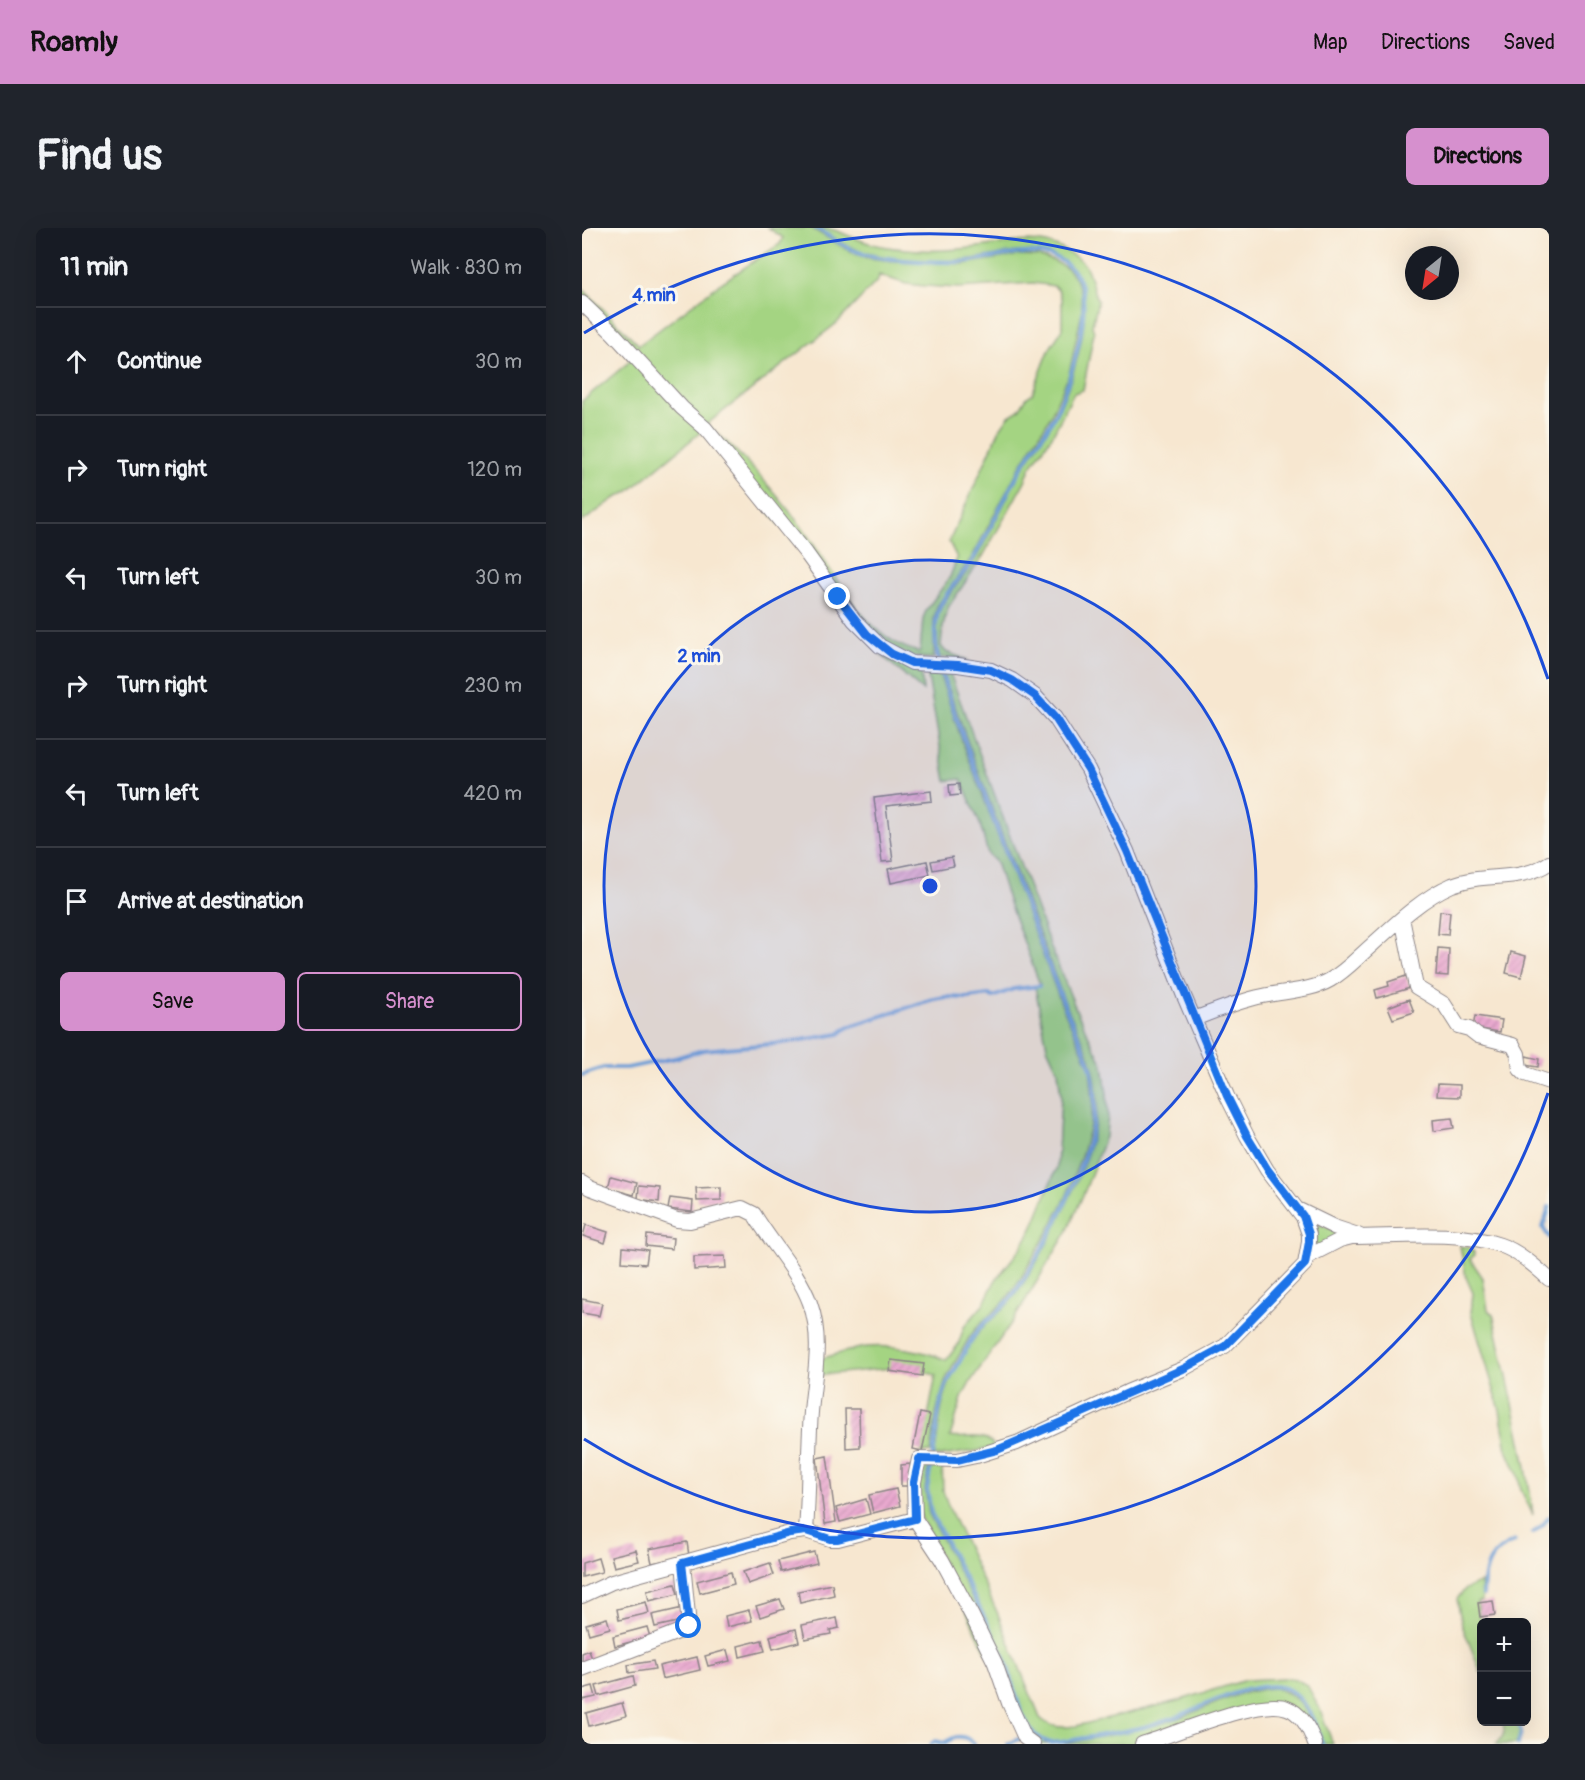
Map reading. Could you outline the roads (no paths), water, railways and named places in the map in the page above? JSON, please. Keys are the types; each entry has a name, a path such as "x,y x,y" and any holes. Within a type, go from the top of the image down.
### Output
{"street":[{"path":"582,303 682,408 705,428 806,552 867,634 903,660 912,663 982,668 1012,680 1035,696 1066,734 1088,769 1127,851 1227,1096 1247,1136 1268,1170 1303,1216 1309,1234 1305,1264 1225,1346 1183,1369 1017,1443 976,1456 919,1459 914,1482 915,1519 933,1544 962,1597 995,1663 1008,1703 1025,1738 1033,1744"},
{"path":"1194,1019 1232,1004 1327,982 1342,973 1402,918 1432,895 1454,884 1538,871 1549,863"},
{"path":"1402,918 1416,987 1444,1004 1458,1026 1469,1029 1478,1036 1513,1045 1518,1054 1520,1069 1525,1074 1549,1082"},
{"path":"582,1183 677,1220 690,1221 742,1208 754,1214 803,1287 811,1305 817,1335 806,1531"},
{"path":"1297,1209 1334,1227 1366,1237"},
{"path":"1307,1257 1340,1240 1352,1237 1454,1238 1494,1244 1521,1256 1549,1279"},
{"path":"582,1596 612,1582 790,1533 806,1531 830,1539 838,1539 915,1519"},
{"path":"582,1669 689,1626 682,1563"},
{"path":"1142,1744 1242,1711 1276,1706 1286,1707 1300,1718 1311,1732 1314,1744"}],"waterway":[{"path":"816,228 842,245 872,256 893,259 958,262 1021,253 1052,256 1065,263 1076,275 1082,289 1082,326 1078,347 1059,405 1049,426 1019,472 971,563 943,600 937,615 935,640 943,678 964,740 1054,979 1092,1071 1095,1098 1093,1121 1078,1174 1052,1231 1010,1299 974,1335 950,1378 940,1408 933,1456"},
{"path":"582,1075 604,1068 627,1068 703,1050 783,1043 839,1034 848,1027 930,1000 945,997 968,998 989,995 993,997 1014,989 1039,986"},
{"path":"1549,1207 1543,1228 1549,1237"},
{"path":"931,1464 927,1489 931,1513 1005,1658 1021,1712 1034,1734 1051,1743 1144,1727 1221,1698 1265,1686 1289,1690 1301,1700 1314,1721 1322,1744"},
{"path":"1533,1533 1549,1517"},
{"path":"1483,1595 1485,1576 1490,1562 1499,1550 1515,1541"},
{"path":"1518,1744 1520,1726"},
{"path":"931,1744 935,1741 944,1743 959,1737 967,1738 974,1744"},
{"path":"1008,1744 1021,1738"}]}
